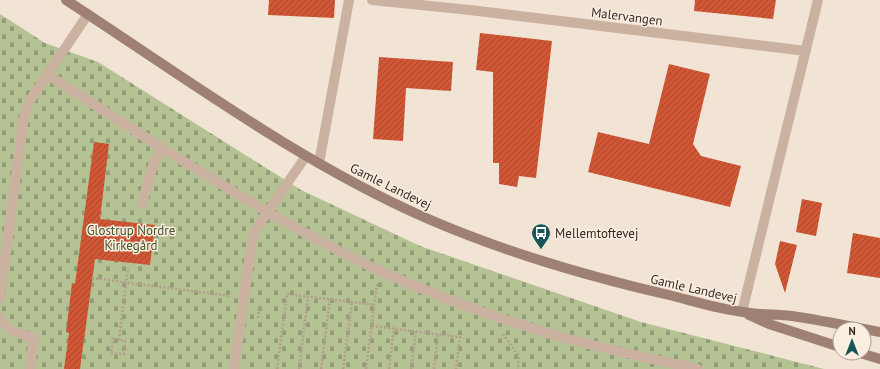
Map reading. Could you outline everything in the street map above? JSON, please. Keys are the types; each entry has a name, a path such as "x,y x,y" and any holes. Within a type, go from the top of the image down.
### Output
{"street":[{"name":"Gamle Landevej","path":"66,0 306,156 351,181 420,215 478,239 558,266 632,286 742,312 791,316 880,332"},
{"path":"319,163 349,0"},
{"name":"Malervangen","path":"372,0 478,11 806,51"},
{"path":"742,312 818,0"},
{"path":"0,298 23,122 26,110 31,99 88,14"},
{"path":"48,75 162,148 267,212 330,246 379,270 461,304 565,338 698,369"},
{"path":"142,203 153,165 162,148"},
{"path":"234,369 254,233 306,156"},
{"name":"Gamle Landevej","path":"742,312 769,324 832,344"},
{"path":"0,317 4,325 12,331 22,335 34,337 30,369"}],"path":[{"path":"119,340 128,268"},
{"path":"366,369 379,270"},
{"path":"92,278 244,298"},
{"path":"277,369 287,294 374,305"},
{"path":"299,369 308,297"},
{"path":"321,369 330,299"},
{"path":"343,369 352,302"},
{"path":"503,318 501,326 502,334 519,356 518,369"},
{"path":"372,326 460,337 456,369"},
{"path":"389,369 394,328"},
{"path":"411,369 416,331"},
{"path":"434,369 438,334"},
{"path":"113,339 119,340 125,341 124,354 111,353 113,339"}],"green space":[{"name":"Glostrup Nordre Kirkegård","path":"0,14 45,43 98,62 301,190 420,246 641,322 824,369 0,369"}],"building":[{"path":"269,0 335,0 334,18 268,15"},
{"path":"695,0 776,0 773,19 694,11"},
{"path":"480,33 552,41 536,178 519,176 517,187 499,184 499,163 493,163 493,72 476,70"},
{"path":"379,57 453,62 451,91 406,88 403,141 373,139"},
{"path":"669,64 710,74 693,144 701,156 741,166 730,207 588,172 598,132 649,144"},
{"path":"94,142 109,144 100,219 155,225 150,265 95,259 80,369 64,369 69,333 66,332 72,283 75,284"},
{"path":"802,199 822,203 816,236 796,232"},
{"path":"853,233 880,238 880,278 847,273"},
{"path":"780,241 797,245 785,293 775,264"}],"place":[{"name":"Mellemtoftevej","path":"541,250"}]}
